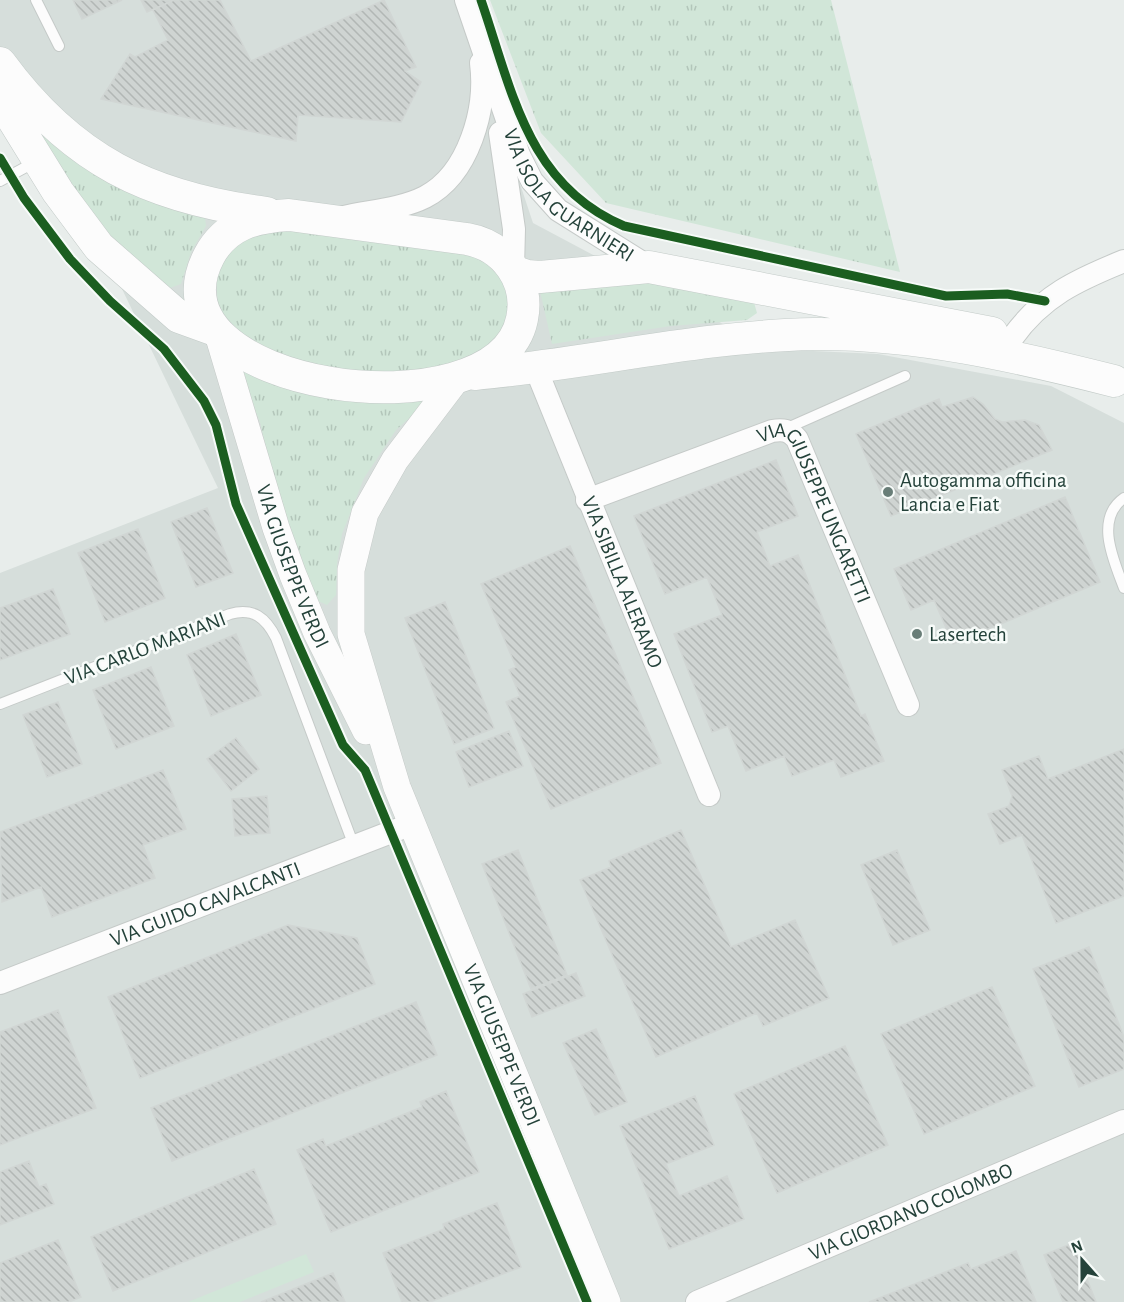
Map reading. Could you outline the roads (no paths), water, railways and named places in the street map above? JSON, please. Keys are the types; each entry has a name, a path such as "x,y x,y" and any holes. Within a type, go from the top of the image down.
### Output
{"main road":[{"path":"0,63 35,108 83,150 162,189 201,201 289,216 472,240 492,248 514,270 527,276 540,277 649,267 844,303 1012,338 1119,384"},
{"path":"0,98 78,221 114,262 179,317 217,332"},
{"path":"289,216 247,221 233,229 214,248 204,269 201,286 205,309 217,332 230,347 249,358 322,382 388,387 423,385 460,376 536,369 710,342 825,334 888,338 1002,354 1119,384"},
{"path":"460,376 492,363 506,351 518,334 524,299 514,270"}],"street":[{"name":"VIA ISOLA GUARNIERI","path":"468,4 519,155 543,195 579,224 649,267"},
{"name":"VIA ISOLA GUARNIERI","path":"327,220 413,202 435,191 451,177 471,139 482,88 481,64 468,4"},
{"name":"VIA ISOLA GUARNIERI","path":"492,77 514,229 514,270"},
{"path":"1012,338 1045,301 1084,278 1124,261"},
{"name":"VIA GIUSEPPE VERDI","path":"217,332 276,528 293,575 340,680 397,787"},
{"name":"VIA SIBILLA ALERAMO","path":"536,369 587,500 709,795"},
{"name":"VIA GIUSEPPE VERDI","path":"460,376 395,460 376,491 361,527 352,563 349,607 352,641 397,787 607,1302"},
{"name":"VIA GIUSEPPE UNGARETTI","path":"587,500 772,431 785,430 797,438 908,705"},
{"name":"VIA GUIDO CAVALCANTI","path":"0,983 412,824"},
{"name":"VIA GIORDANO COLOMBO","path":"697,1302 1124,1121"}],"lane":[{"path":"36,0 59,46"},
{"path":"0,181 39,160"},
{"path":"785,430 905,376"},
{"path":"1124,498 1111,513 1108,533 1124,588"},
{"name":"VIA CARLO MARIANI","path":"0,704 230,614 243,612 257,614 267,622 276,638 354,846"}],"place":[{"name":"Autogamma officina Lancia e Fiat","path":"888,492"},
{"name":"Lasertech","path":"917,634"}]}
